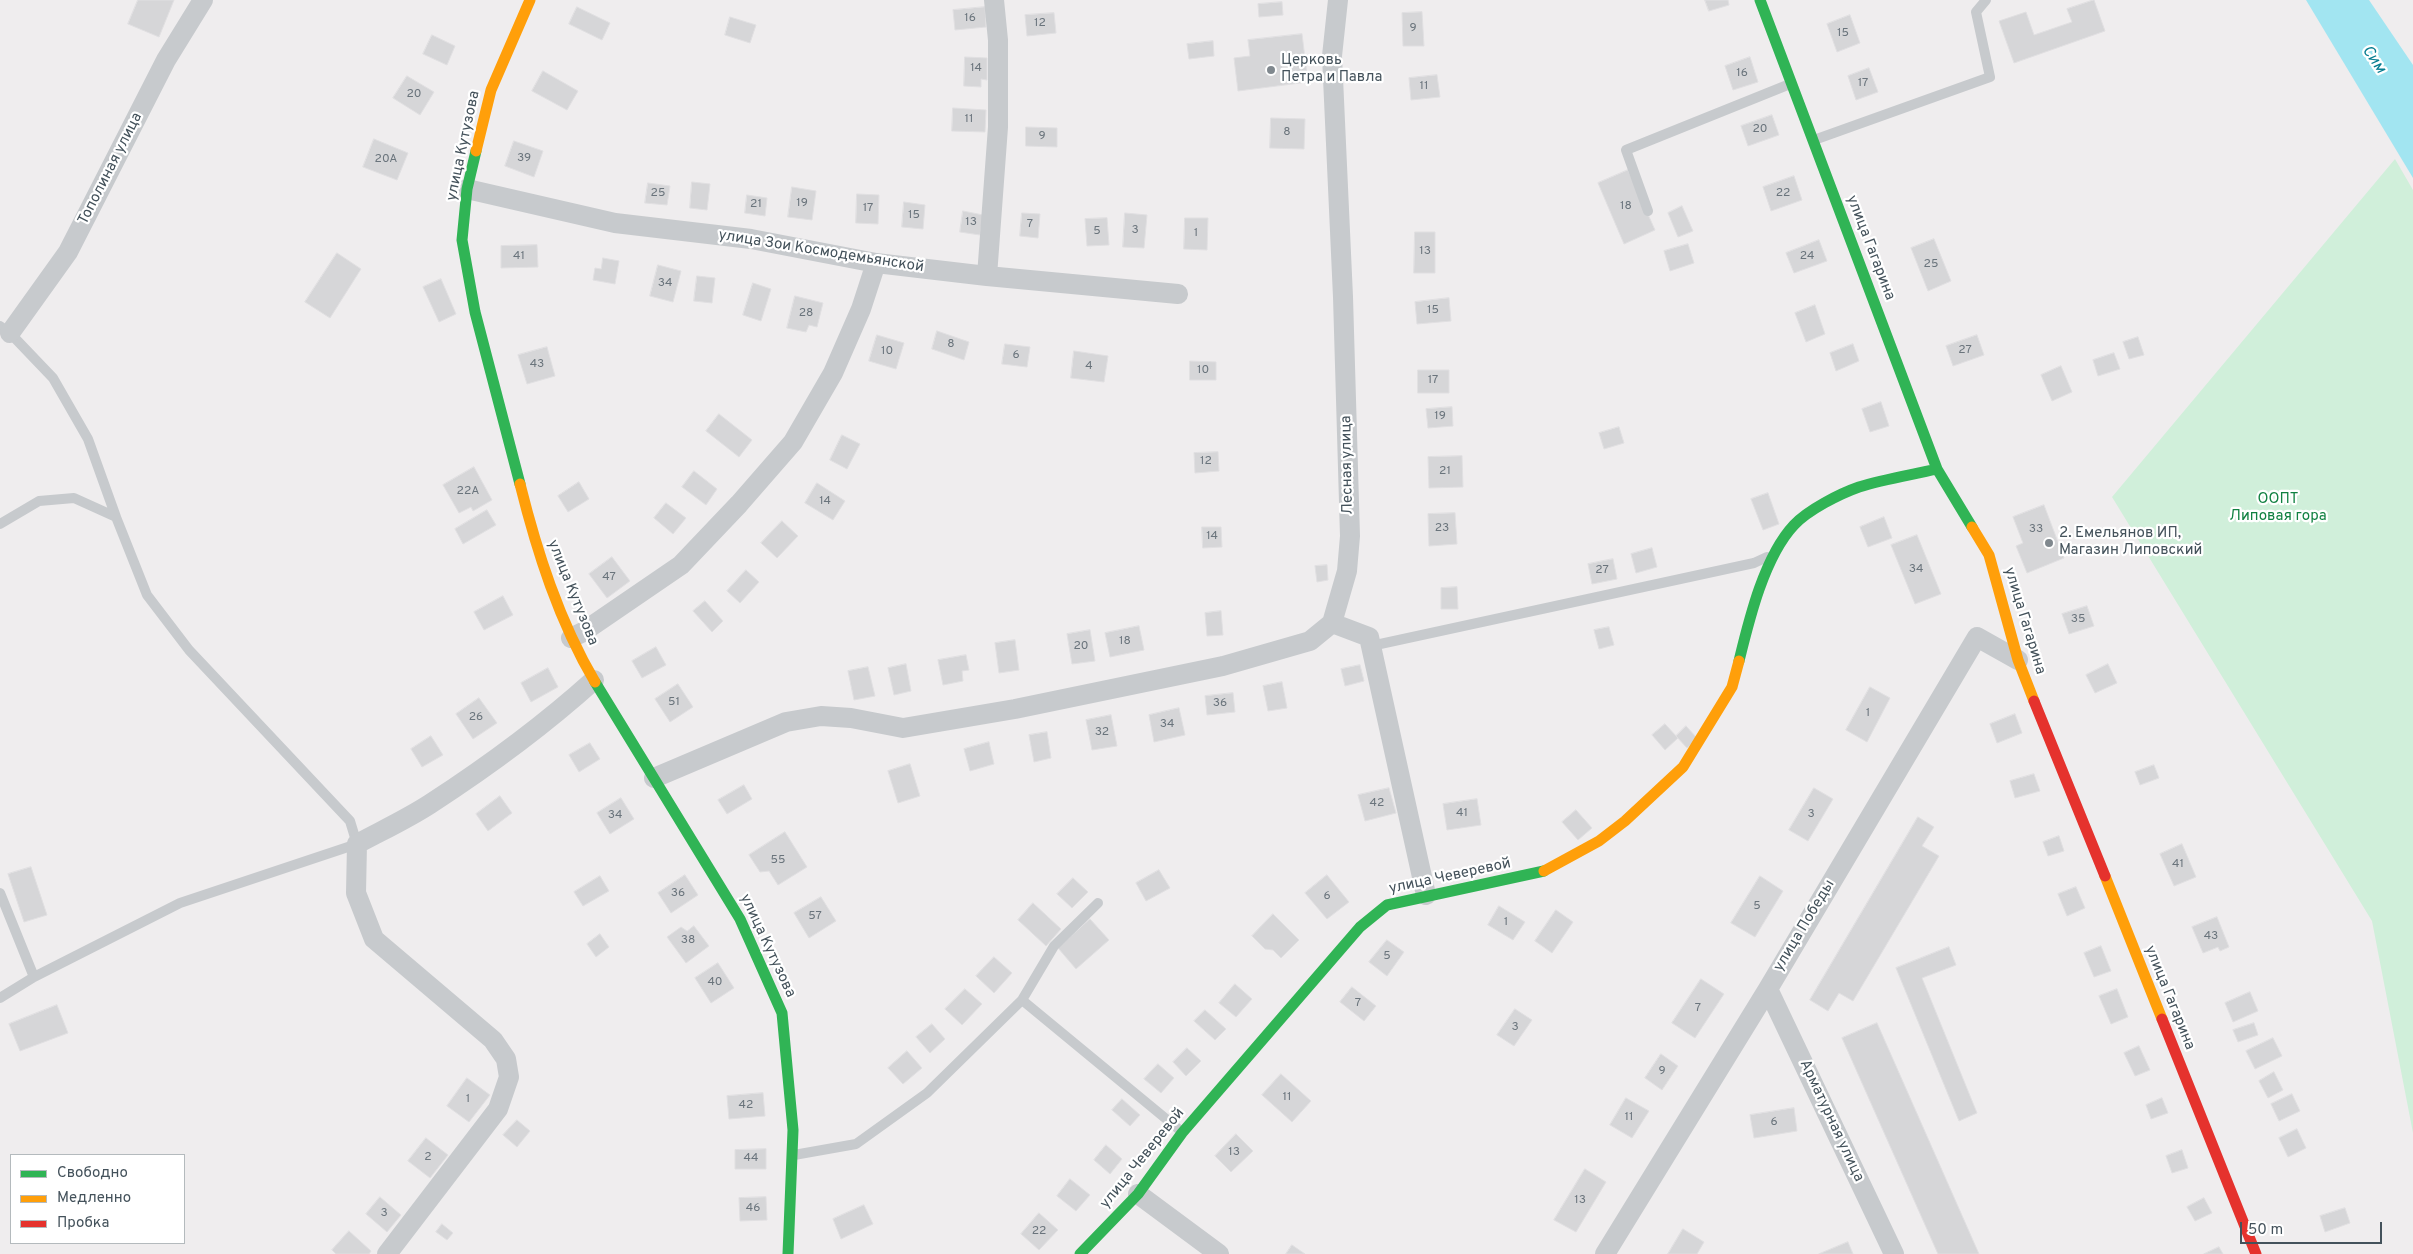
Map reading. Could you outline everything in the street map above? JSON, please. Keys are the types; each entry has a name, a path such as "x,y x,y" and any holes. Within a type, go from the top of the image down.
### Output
{"street":[{"name":"Тополиная улица","path":"5,330 68,252 166,60 203,0"},
{"name":"улица Кутузова","path":"530,0 491,90 467,189 462,240 475,312 534,540 571,638 594,680 740,919 782,1013 794,1155 788,1254"},
{"path":"986,276 998,127 998,40 994,0"},
{"name":"Лесная улица","path":"1332,623 1347,571 1350,536 1344,297 1332,56 1338,0"},
{"name":"улица Гагарина","path":"1760,0 1793,83 1813,141 1937,469 1989,555 2018,660 2256,1254"},
{"name":"улица Зои Космодемьянской","path":"467,189 616,223 751,239 876,263 986,276 1178,294"},
{"path":"571,638 583,632 681,565 739,504 793,442 833,373 861,309 876,263"},
{"name":"улица Чеверевой","path":"1080,1254 1138,1194 1182,1133 1360,928 1386,905 1545,871 1598,841 1625,821 1683,766 1732,687 1752,610 1763,579 1776,553 1794,525 1826,502 1859,487 1937,469"},
{"path":"654,778 786,722 821,716 851,718 903,728 1015,709 1223,666 1310,641 1332,623 1369,637 1426,895"},
{"name":"улица Победы","path":"1605,1254 1768,989 1977,637 2018,660"},
{"path":"387,1254 498,1109 509,1076 506,1059 493,1040 374,939 356,893 357,844 429,805 556,713 594,680"},
{"name":"Арматурная улица","path":"1768,989 1894,1254"},
{"path":"1138,1194 1219,1254"}],"lane":[{"path":"1813,141 1990,77 1976,12 1986,0"},
{"path":"1648,211 1626,150 1793,83"},
{"path":"0,998 34,977 180,903 357,844 350,821 189,650 147,595 88,439 53,378 5,330"},
{"path":"0,524 39,501 74,498 116,517"},
{"path":"1371,646 1754,563 1776,553"},
{"path":"0,893 34,977"},
{"path":"794,1155 856,1144 927,1093 1022,1000 1054,946 1098,903"},
{"path":"1022,1000 1182,1133"}],"green space":[{"name":"ООПТ Липовая гора","path":"2395,159 2413,190 2413,1133 2372,921 2112,497"}],"water":[{"name":"Сим","path":"2306,0 2369,0 2413,65 2413,178"}],"building":[{"path":"138,0 174,0 159,37 128,24"},
{"path":"1705,0 1728,0 1729,5 1709,11"},
{"path":"2094,0 2105,31 2014,63 1999,21 2026,12 2034,35 2072,22 2067,9"},
{"path":"1282,2 1283,15 1259,17 1258,4"},
{"path":"577,7 610,23 602,40 569,24"},
{"path":"985,7 986,27 955,30 953,10"},
{"path":"1422,12 1424,46 1403,46 1402,13"},
{"path":"1054,13 1056,33 1027,36 1025,15"},
{"path":"1850,15 1860,43 1837,52 1827,24"},
{"path":"730,17 756,25 750,43 725,35"},
{"name":"Церковь Петра и Павла","path":"1302,34 1308,82 1238,91 1234,58 1250,56 1248,40"},
{"path":"432,35 455,46 447,65 423,54"},
{"path":"1213,41 1214,56 1189,59 1187,44"},
{"path":"965,57 987,58 987,80 981,79 981,87 964,86"},
{"path":"1750,57 1758,82 1733,90 1725,66"},
{"path":"1869,68 1878,92 1856,100 1848,76"},
{"path":"543,71 578,91 567,110 532,91"},
{"path":"1437,75 1440,97 1411,100 1409,78"},
{"path":"407,76 434,92 420,115 393,98"},
{"path":"953,108 986,110 985,132 952,131"},
{"path":"1772,115 1779,135 1748,146 1741,126"},
{"path":"1271,118 1305,119 1304,149 1270,148"},
{"path":"1026,127 1057,128 1057,147 1026,146"},
{"path":"374,139 408,153 397,180 363,167"},
{"path":"514,141 543,151 534,177 505,166"},
{"path":"1628,170 1655,230 1624,244 1598,183"},
{"path":"1794,176 1802,200 1771,211 1763,187"},
{"path":"692,182 710,184 707,210 690,208"},
{"path":"648,183 670,186 667,205 645,203"},
{"path":"792,187 816,191 812,220 788,217"},
{"path":"857,194 879,195 878,224 856,223"},
{"path":"747,195 767,198 765,216 745,213"},
{"path":"904,202 925,205 923,229 902,227"},
{"path":"1682,206 1693,231 1678,237 1668,213"},
{"path":"963,211 983,215 980,235 960,232"},
{"path":"1022,213 1040,214 1038,238 1020,236"},
{"path":"1125,213 1147,215 1144,248 1123,247"},
{"path":"1107,218 1109,245 1087,246 1085,219"},
{"path":"1185,218 1208,218 1207,250 1184,249"},
{"path":"1415,232 1435,232 1435,273 1414,273"},
{"path":"1934,239 1951,281 1928,291 1911,248"},
{"path":"1819,240 1827,261 1794,273 1786,253"},
{"path":"1688,244 1694,263 1670,271 1664,251"},
{"path":"537,245 538,267 501,268 501,246"},
{"path":"337,253 361,269 330,318 305,302"},
{"path":"603,258 619,261 615,284 593,280 595,268 601,269"},
{"path":"658,265 681,271 673,302 650,296"},
{"path":"697,276 715,278 712,303 694,301"},
{"path":"441,279 456,314 439,322 423,287"},
{"path":"753,283 771,289 761,321 743,315"},
{"path":"795,296 823,303 817,327 809,325 806,332 787,328"},
{"path":"1449,298 1451,321 1417,324 1415,302"},
{"path":"1815,305 1825,334 1806,342 1795,313"},
{"path":"937,331 969,342 964,360 932,349"},
{"path":"877,335 904,343 896,369 869,361"},
{"path":"1977,335 1984,355 1953,366 1946,346"},
{"path":"2138,337 2144,355 2129,359 2123,342"},
{"path":"1005,344 1030,347 1027,367 1002,364"},
{"path":"1853,344 1859,361 1836,371 1830,353"},
{"path":"547,347 555,376 527,384 518,355"},
{"path":"1074,351 1108,356 1104,382 1071,378"},
{"path":"2114,353 2120,369 2098,376 2093,360"},
{"path":"1190,361 1216,362 1216,380 1190,380"},
{"path":"2061,366 2072,392 2052,401 2041,375"},
{"path":"1418,370 1449,370 1449,393 1418,393"},
{"path":"1881,402 1889,426 1870,432 1862,409"},
{"path":"1452,407 1453,426 1428,428 1426,409"},
{"path":"719,414 752,440 739,457 706,431"},
{"path":"1619,427 1624,443 1604,449 1599,433"},
{"path":"842,435 860,444 847,469 830,460"},
{"path":"1218,452 1219,471 1195,473 1194,453"},
{"path":"1462,456 1463,487 1429,488 1428,457"},
{"path":"474,467 492,500 473,511 471,507 459,513 443,485"},
{"path":"694,471 717,489 706,505 682,487"},
{"path":"579,482 589,499 568,512 558,496"},
{"path":"817,483 845,501 833,520 805,503"},
{"path":"1768,493 1779,524 1763,530 1751,499"},
{"path":"666,503 686,518 673,534 654,518"},
{"path":"2044,505 2064,558 2027,573 2016,546 2023,543 2013,517"},
{"path":"487,510 496,525 463,544 455,529"},
{"path":"1455,513 1457,544 1429,546 1428,514"},
{"path":"1884,517 1892,538 1868,547 1860,527"},
{"path":"782,521 798,536 777,558 761,543"},
{"path":"1202,527 1221,527 1222,547 1203,548"},
{"path":"1917,535 1941,594 1915,604 1891,545"},
{"path":"1652,548 1657,567 1636,573 1631,554"},
{"path":"612,557 630,581 607,598 589,574"},
{"path":"1613,559 1617,579 1592,584 1588,564"},
{"path":"1327,565 1328,580 1317,582 1315,566"},
{"path":"746,570 759,582 740,603 727,591"},
{"path":"1457,587 1458,609 1441,609 1441,588"},
{"path":"503,596 513,615 484,630 474,612"},
{"path":"705,601 723,621 712,632 693,611"},
{"path":"2087,606 2094,626 2069,634 2062,614"},
{"path":"1221,611 1223,635 1207,636 1205,613"},
{"path":"1139,626 1144,650 1110,657 1105,633"},
{"path":"1609,627 1614,645 1599,649 1594,630"},
{"path":"1090,630 1095,661 1072,664 1067,634"},
{"path":"1015,640 1019,670 999,673 995,643"},
{"path":"656,647 666,665 642,678 632,661"},
{"path":"966,655 969,670 962,671 963,681 943,685 938,660"},
{"path":"906,664 911,691 894,695 888,668"},
{"path":"2108,664 2117,683 2095,693 2086,675"},
{"path":"1360,665 1364,681 1345,686 1341,669"},
{"path":"868,667 875,696 854,700 848,671"},
{"path":"548,668 558,687 531,702 521,683"},
{"path":"1282,682 1287,708 1268,711 1263,686"},
{"path":"678,684 693,707 670,722 655,699"},
{"path":"1870,687 1890,698 1867,742 1846,730"},
{"path":"1233,693 1235,712 1207,715 1205,696"},
{"path":"479,698 497,723 473,739 456,714"},
{"path":"1179,708 1185,735 1154,742 1149,715"},
{"path":"2015,714 2022,733 1997,743 1990,724"},
{"path":"1111,715 1117,746 1092,750 1086,720"},
{"path":"1665,724 1678,738 1665,750 1652,735"},
{"path":"1686,726 1697,738 1687,748 1676,736"},
{"path":"1047,732 1051,758 1034,762 1029,735"},
{"path":"431,736 443,755 422,767 411,749"},
{"path":"989,742 994,764 970,771 964,749"},
{"path":"590,743 600,759 579,772 569,755"},
{"path":"910,764 920,796 898,803 888,771"},
{"path":"2154,765 2159,778 2140,785 2135,772"},
{"path":"2034,774 2040,791 2015,798 2010,781"},
{"path":"744,785 752,799 727,814 718,800"},
{"path":"1389,788 1396,813 1365,821 1358,795"},
{"path":"1814,788 1833,799 1808,841 1789,830"},
{"path":"500,796 512,813 488,831 476,814"},
{"path":"621,798 634,819 610,834 597,813"},
{"path":"1477,799 1481,825 1447,830 1443,804"},
{"path":"1576,810 1592,828 1578,840 1562,822"},
{"path":"1918,817 1934,827 1922,846 1939,856 1853,1001 1839,993 1828,1011 1810,1000"},
{"path":"785,832 807,867 778,885 769,871 760,872 749,855"},
{"path":"2059,836 2064,851 2048,856 2043,842"},
{"path":"2182,844 2196,877 2174,886 2160,854"},
{"path":"31,867 47,915 24,922 8,874"},
{"path":"1159,870 1170,888 1146,901 1136,883"},
{"path":"685,875 698,895 671,913 658,893"},
{"path":"1327,875 1349,902 1327,919 1305,893"},
{"path":"600,876 609,891 583,906 574,892"},
{"path":"1760,876 1783,891 1755,937 1731,923"},
{"path":"1073,878 1088,892 1072,908 1057,894"},
{"path":"2076,887 2085,908 2067,916 2058,894"},
{"path":"821,897 836,921 809,938 794,913"},
{"path":"1033,903 1061,929 1046,946 1018,920"},
{"path":"1499,906 1525,922 1513,940 1488,925"},
{"path":"1556,910 1573,922 1552,953 1535,941"},
{"path":"1273,914 1299,940 1281,958 1273,950 1265,949 1252,936"},
{"path":"2217,917 2229,947 2220,951 2218,947 2203,953 2192,927"},
{"path":"1090,919 1109,940 1076,969 1058,948"},
{"path":"694,926 709,946 686,963 667,937 681,927 687,931"},
{"path":"600,934 609,947 596,957 587,944"},
{"path":"1387,940 1404,952 1387,976 1369,962"},
{"path":"2101,946 2111,971 2094,977 2084,953"},
{"path":"1949,947 1956,965 1922,978 1977,1113 1959,1121 1896,968"},
{"path":"994,957 1012,973 994,993 976,976"},
{"path":"718,963 734,988 711,1003 695,978"},
{"path":"1701,979 1724,994 1695,1038 1672,1023"},
{"path":"1235,984 1252,999 1236,1017 1219,1003"},
{"path":"1352,987 1376,1006 1364,1021 1340,1002"},
{"path":"965,989 982,1004 962,1025 945,1009"},
{"path":"2117,989 2128,1017 2111,1024 2099,996"},
{"path":"2250,992 2258,1011 2233,1022 2225,1003"},
{"path":"57,1005 68,1033 20,1051 9,1024"},
{"path":"1515,1009 1532,1020 1514,1046 1497,1035"},
{"path":"1205,1010 1226,1029 1215,1040 1194,1021"},
{"path":"1877,1023 1979,1254 1938,1254 1842,1038"},
{"path":"2254,1023 2258,1035 2238,1042 2233,1030"},
{"path":"932,1024 945,1039 930,1053 916,1037"},
{"path":"2273,1038 2282,1056 2255,1069 2246,1051"},
{"path":"2139,1046 2150,1070 2135,1076 2124,1053"},
{"path":"1187,1048 1201,1061 1186,1076 1173,1062"},
{"path":"907,1051 922,1068 903,1084 888,1068"},
{"path":"1661,1054 1678,1066 1662,1090 1645,1078"},
{"path":"1158,1064 1174,1078 1161,1093 1144,1079"},
{"path":"2274,1072 2283,1090 2268,1098 2259,1081"},
{"path":"1281,1074 1311,1101 1292,1122 1262,1095"},
{"path":"467,1078 490,1095 469,1122 447,1106"},
{"path":"763,1093 765,1116 729,1119 727,1096"},
{"path":"2292,1094 2300,1111 2279,1121 2271,1104"},
{"path":"1626,1098 1649,1111 1632,1138 1610,1125"},
{"path":"2162,1098 2168,1113 2151,1119 2146,1105"},
{"path":"1122,1099 1140,1115 1130,1126 1112,1110"},
{"path":"1794,1108 1797,1131 1754,1138 1750,1115"},
{"path":"517,1120 530,1131 517,1147 503,1135"},
{"path":"2297,1129 2306,1148 2288,1157 2279,1138"},
{"path":"1236,1134 1253,1151 1231,1172 1215,1156"},
{"path":"426,1138 448,1155 430,1178 408,1161"},
{"path":"1106,1145 1122,1159 1110,1174 1094,1160"},
{"path":"766,1149 766,1169 735,1169 735,1150"},
{"path":"2182,1150 2188,1168 2172,1173 2166,1156"},
{"path":"1585,1169 1606,1182 1576,1232 1554,1220"},
{"path":"1070,1179 1090,1195 1076,1211 1057,1196"},
{"path":"380,1197 401,1215 387,1232 366,1214"},
{"path":"766,1197 767,1220 740,1221 739,1198"},
{"path":"2204,1198 2212,1213 2195,1221 2187,1207"},
{"path":"864,1205 873,1224 841,1239 833,1219"},
{"path":"2345,1208 2350,1223 2325,1232 2320,1216"},
{"path":"1039,1213 1058,1230 1039,1250 1021,1234"},
{"path":"442,1224 453,1233 447,1240 436,1232"},
{"path":"1683,1229 1704,1242 1697,1254 1668,1254"},
{"path":"349,1231 371,1251 369,1254 336,1254 332,1250"},
{"path":"1848,1242 1853,1254 1819,1254"},
{"path":"1292,1245 1305,1254 1286,1254"},
{"path":"2219,1247 2223,1254 2204,1254"}],"traffic: fast":[{"path":"1760,0 1937,469 1972,527"},
{"path":"476,151 467,189 462,240 475,312 520,484"},
{"path":"1739,661 1753,608 1766,571 1783,538 1800,519 1833,498 1859,487 1937,469"},
{"path":"595,682 740,919 782,1013 793,1130 788,1254"},
{"path":"1080,1254 1138,1194 1182,1133 1360,927 1387,905 1544,871"}],"traffic: slow":[{"path":"476,151 491,90 530,0"},
{"path":"520,484 550,586 570,635 595,682"},
{"path":"1972,527 1989,555 2018,660 2034,701"},
{"path":"1544,871 1599,841 1625,821 1683,767 1732,687 1739,661"},
{"path":"2105,876 2162,1019"}],"traffic: jam":[{"path":"2034,701 2105,876"},
{"path":"2162,1019 2256,1254"}],"place":[{"name":"Церковь Петра и Павла","path":"1271,70"},
{"name":"2. Емельянов ИП, Магазин Липовский","path":"2049,543"}]}
